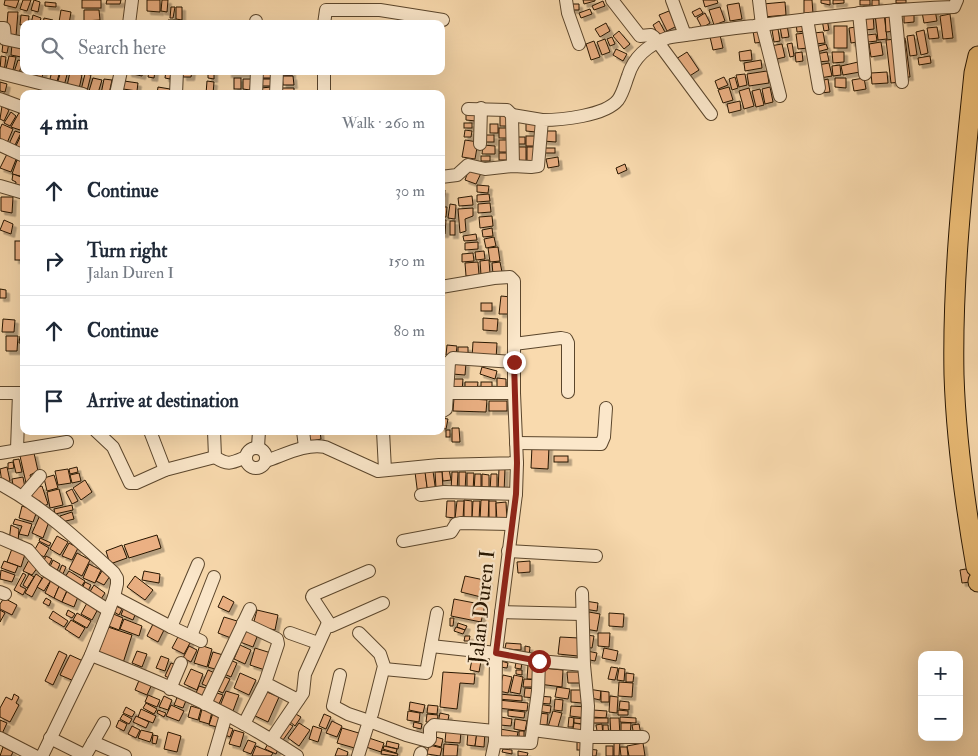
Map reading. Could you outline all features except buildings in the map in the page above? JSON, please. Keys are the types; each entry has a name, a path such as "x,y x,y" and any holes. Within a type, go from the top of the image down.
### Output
{"highway":[{"path":"977,577 959,452 954,377 954,334 957,254 974,73 978,56"}],"street":[{"path":"130,20 132,0"},
{"path":"566,0 568,13 579,44"},
{"path":"612,0 640,36 651,35 654,37 711,114"},
{"path":"672,0 685,35"},
{"path":"759,0 762,24 780,96"},
{"path":"468,109 507,110 512,115 542,120 561,120 592,113 617,101 623,90 630,67 644,49 668,38 762,24 895,10 920,4 954,7 957,0"},
{"path":"324,20 324,5 380,10 443,20"},
{"path":"895,10 902,82"},
{"path":"859,13 865,74"},
{"path":"808,19 819,88"},
{"path":"0,28 4,28 4,39 20,42"},
{"path":"0,73 58,90"},
{"path":"117,90 120,75"},
{"path":"176,90 177,75"},
{"path":"256,75 256,90"},
{"path":"276,90 277,75"},
{"path":"324,75 324,90"},
{"path":"0,99 20,106"},
{"path":"480,144 481,108"},
{"path":"512,115 513,166"},
{"path":"445,176 457,175 468,165 485,169 538,166 542,120"},
{"path":"0,145 20,154"},
{"path":"0,186 20,193"},
{"name":"Jalan Duren I","path":"445,286 494,278 510,277 514,281 516,494 496,653 495,736 492,756"},
{"path":"514,344 566,339 568,343 568,392"},
{"path":"445,410 449,362 453,358 514,362"},
{"path":"0,392 20,393"},
{"path":"446,392 514,393"},
{"path":"17,449 20,407"},
{"path":"516,443 601,444 604,437 606,408"},
{"path":"100,435 112,447 130,483 136,483 164,470 215,457 227,463 233,463 246,458"},
{"path":"151,435 164,470"},
{"path":"214,435 215,457"},
{"path":"258,447 259,435"},
{"path":"304,435 305,447"},
{"path":"383,435 385,470"},
{"path":"0,453 67,442"},
{"path":"266,461 305,447 317,445 378,471 439,465 517,463"},
{"path":"258,447 267,455 266,461 261,467 249,465 246,458 252,448 258,447"},
{"path":"23,496 40,476"},
{"path":"0,484 23,496 64,528 114,573 117,578 114,597 90,655 42,756"},
{"path":"421,495 444,492 516,494"},
{"path":"403,541 451,532 456,524 461,523 511,524"},
{"path":"0,538 28,550 44,570 108,610"},
{"path":"508,551 596,556"},
{"path":"171,628 198,564"},
{"path":"368,571 312,596 331,626 335,626 384,603"},
{"path":"114,597 171,628 196,638 214,577"},
{"path":"582,593 584,664 588,706 586,756"},
{"path":"204,704 250,609"},
{"path":"501,612 582,614"},
{"path":"384,668 426,673 437,613"},
{"path":"243,623 278,640 265,683 244,724"},
{"path":"271,740 304,689 305,674 328,623"},
{"path":"290,633 318,643"},
{"path":"358,756 384,668 380,654 359,633"},
{"path":"431,646 496,653 539,661 584,664"},
{"path":"90,655 145,676 204,704 244,724 297,756"},
{"path":"340,675 333,706 348,714 370,717 406,735 428,741 430,739 430,729 434,725 530,743 538,691 539,661"},
{"path":"170,688 181,663"},
{"path":"265,683 298,700"},
{"path":"214,756 226,715"},
{"path":"50,738 86,756 104,723"},
{"path":"533,730 587,737 643,737"},
{"path":"0,738 35,756"},
{"path":"93,742 126,756"}],"route":[{"path":"514,362 516,494 504,577 496,653 539,661"}]}
